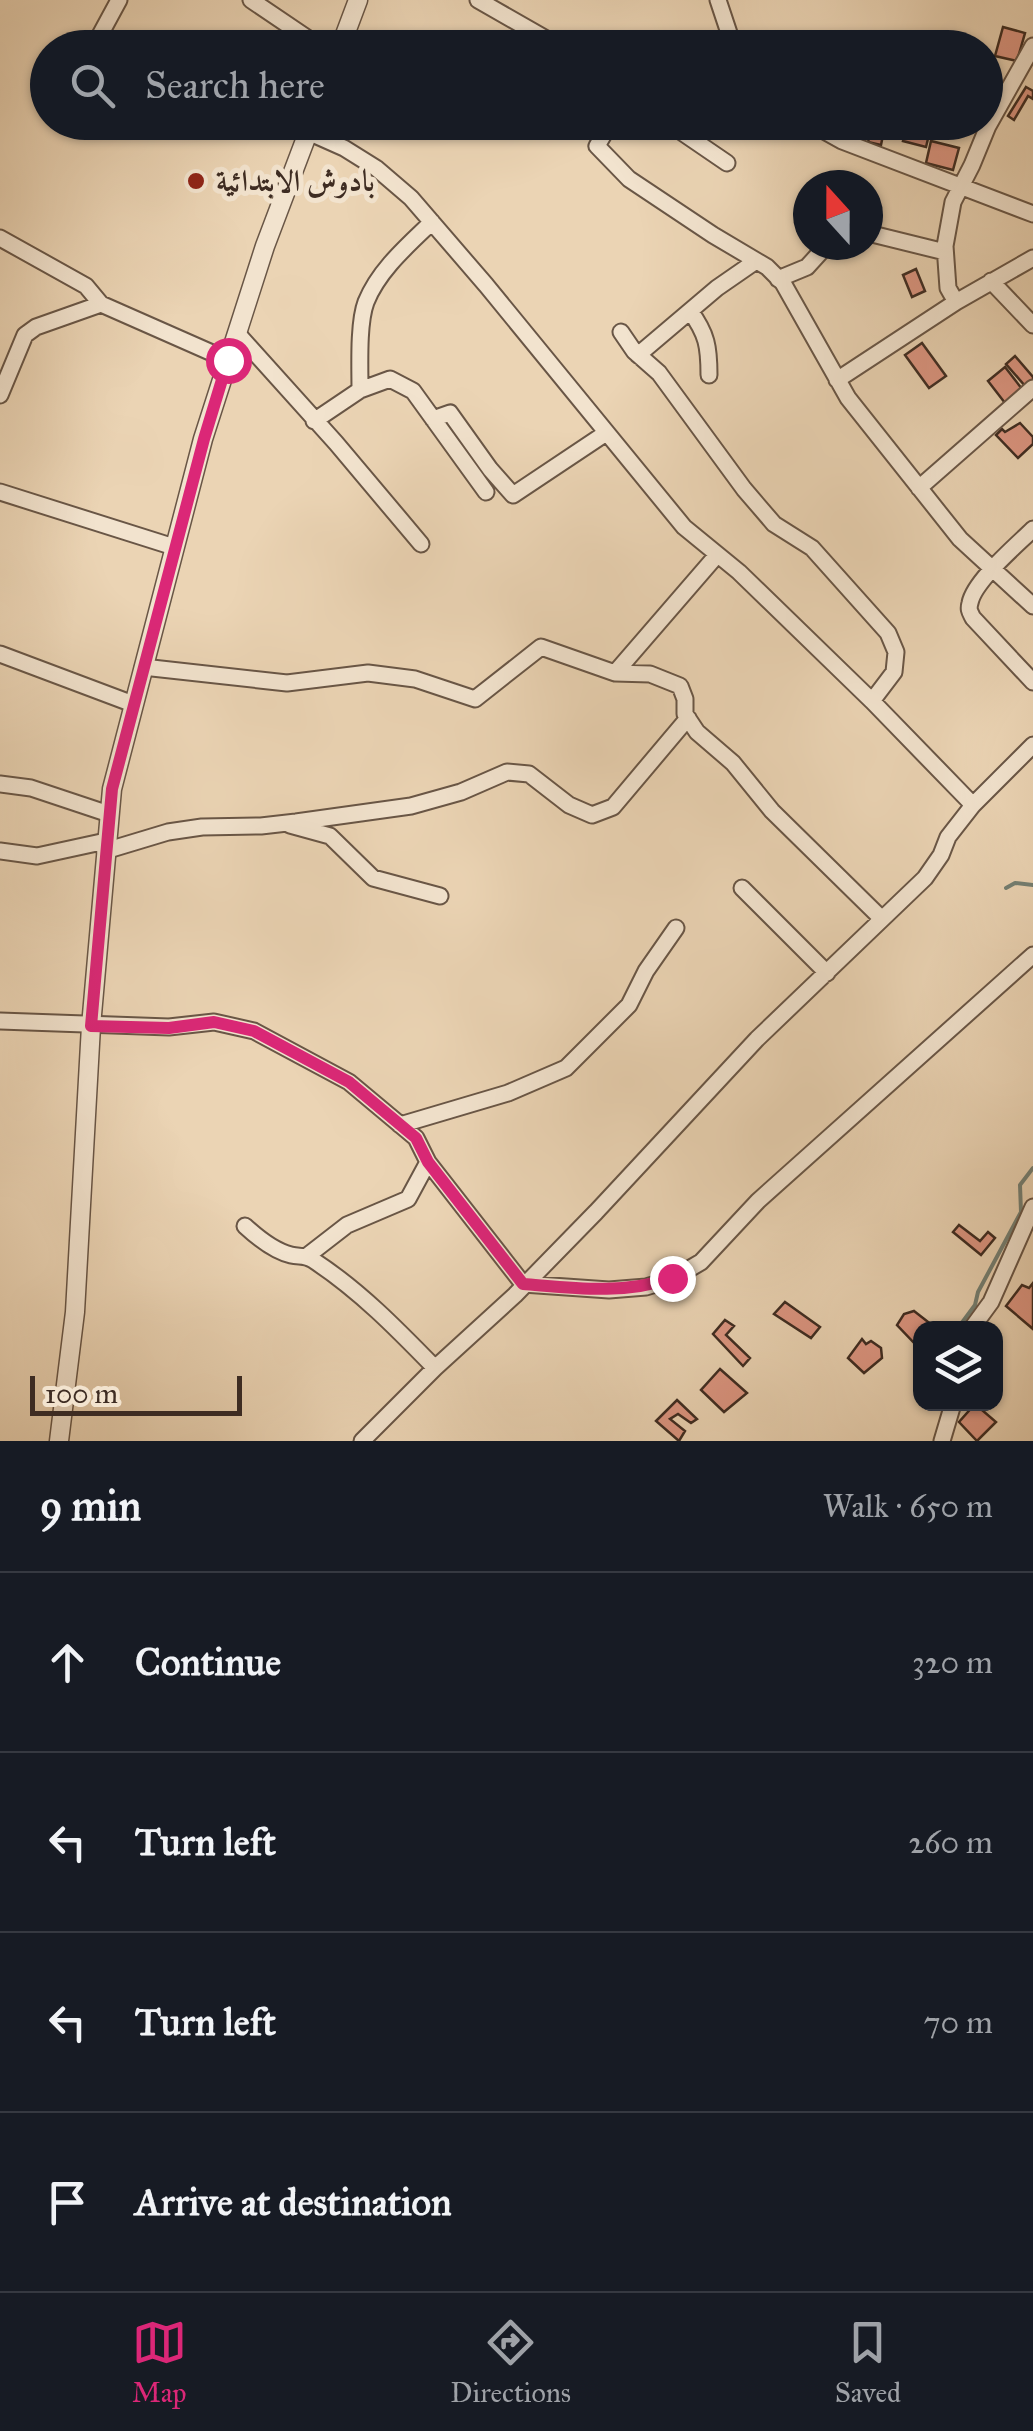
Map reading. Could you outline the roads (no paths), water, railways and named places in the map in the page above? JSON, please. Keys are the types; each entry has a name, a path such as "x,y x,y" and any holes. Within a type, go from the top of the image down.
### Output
{"street":[{"path":"103,30 119,0"},
{"path":"250,0 295,30"},
{"path":"347,30 358,0"},
{"path":"478,0 530,30"},
{"path":"718,0 728,30"},
{"path":"1003,99 1033,46"},
{"path":"59,1441 74,1312 91,1026 112,789 204,439 265,246 305,140"},
{"path":"331,140 376,168 411,198 684,527 739,572 973,805"},
{"path":"600,140 597,146 628,178 713,236 767,267 778,278 848,398 960,539 1033,606"},
{"path":"693,140 728,163"},
{"path":"842,140 1033,214"},
{"path":"956,302 948,288 945,252 953,202 982,140"},
{"path":"360,390 364,305 394,257 432,222"},
{"path":"883,237 945,252"},
{"path":"0,238 86,286 101,304 228,360"},
{"path":"837,380 956,302 1033,258"},
{"path":"778,278 808,267 814,260"},
{"path":"638,355 756,261"},
{"path":"990,282 1033,324"},
{"path":"0,396 25,335 36,326 101,304"},
{"path":"690,311 709,346 709,374"},
{"path":"237,332 420,544"},
{"path":"621,332 638,355 659,372 774,524 812,548 888,633 896,652 894,672 872,701"},
{"path":"314,420 360,390 390,379 413,391 486,492"},
{"path":"919,488 1033,388"},
{"path":"434,419 450,413 513,495 606,433"},
{"path":"0,492 174,547"},
{"path":"1033,529 992,569 968,608 1033,682"},
{"path":"615,673 718,555"},
{"path":"143,668 287,682 368,673 416,679 475,699 541,647 615,673 650,674 680,686 685,714 697,732 733,764 772,812 882,919"},
{"path":"0,654 133,704"},
{"path":"0,850 36,856 202,827 283,823 410,806 461,792 507,772 529,774 569,805 592,815 613,807 688,718"},
{"path":"362,1441 596,1212 757,1040 925,878 948,837 973,805 1033,744"},
{"path":"0,784 31,788 109,814"},
{"path":"283,823 330,836 373,878 440,896"},
{"path":"742,888 826,973"},
{"path":"400,1125 508,1094 566,1068 629,1004 676,928"},
{"path":"0,1021 169,1028 214,1022 254,1031 349,1082 416,1138 428,1162 523,1284 609,1290 646,1287 701,1262 758,1200 1033,955"},
{"path":"307,1256 347,1225 408,1198 428,1162"},
{"path":"977,1321 991,1302 1033,1207"},
{"path":"245,1226 260,1240 289,1254 307,1256 335,1275 436,1368"},
{"path":"942,1441 951,1411"}],"waterway":[{"path":"1006,888 1015,883 1033,885"},
{"path":"963,1321 1021,1212 1020,1185 1033,1168"}],"place":[{"name":"بادوش الابتدائية","path":"196,181"}]}
